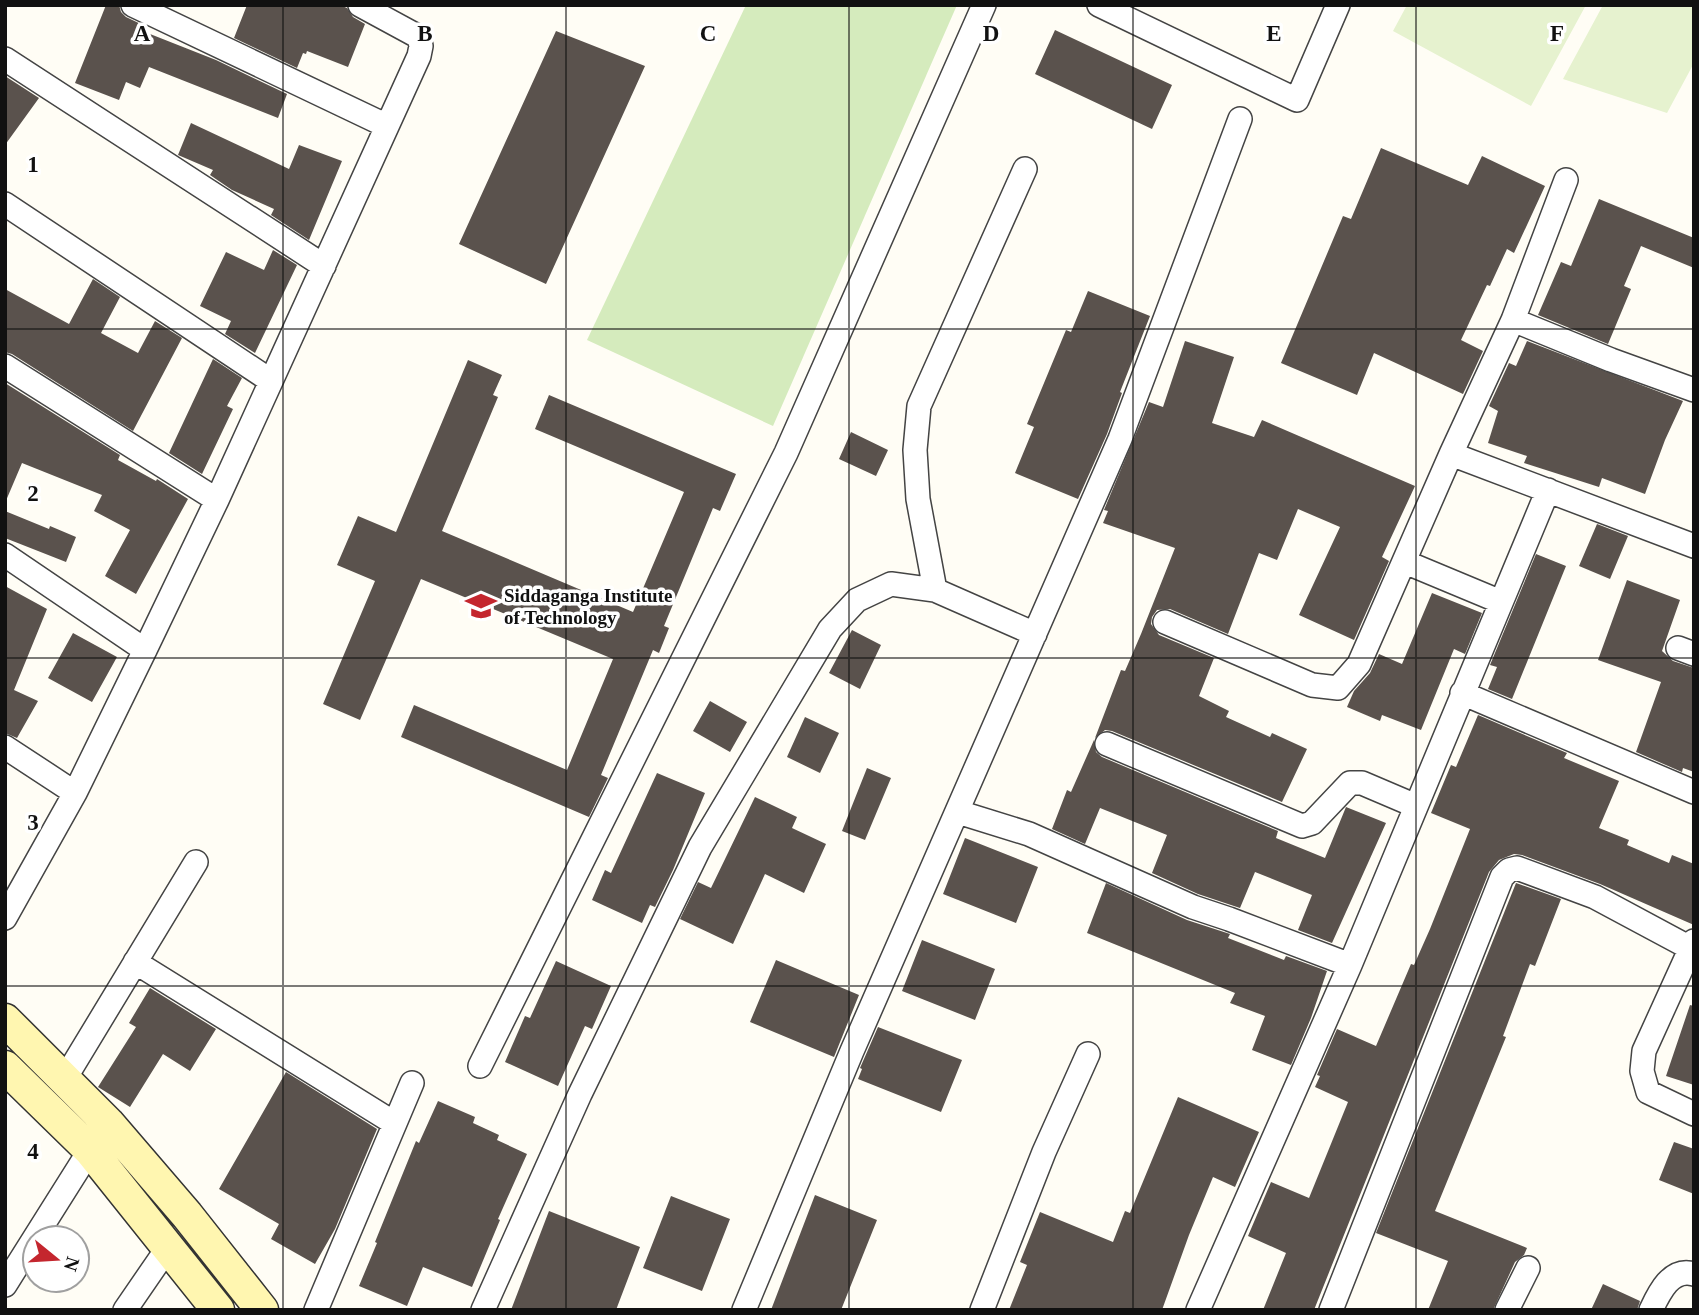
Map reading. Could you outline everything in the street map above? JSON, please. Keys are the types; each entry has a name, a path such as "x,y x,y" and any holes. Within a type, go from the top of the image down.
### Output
{"street":[{"path":"133,5 172,14 387,126"},
{"path":"5,918 75,793 145,650 217,500 419,56 419,37 360,5"},
{"path":"480,1066 786,453 985,5"},
{"path":"1099,5 1297,100 1338,5"},
{"path":"5,59 324,266"},
{"path":"744,1310 852,1051 1120,439 1240,119"},
{"path":"935,590 918,499 915,450 919,406 1025,169"},
{"path":"1165,622 1312,685 1338,688 1359,664 1405,562 1513,320 1566,180"},
{"path":"5,204 271,381"},
{"path":"1513,320 1694,390"},
{"path":"5,366 217,500"},
{"path":"1451,454 1694,546"},
{"path":"1198,1310 1350,965 1548,490"},
{"path":"5,555 145,650"},
{"path":"1405,562 1500,602"},
{"path":"483,1310 580,1094 700,847 830,629 857,600 891,584 935,590 1035,634"},
{"path":"1462,693 1694,792"},
{"path":"1107,744 1302,826 1312,823 1350,783 1362,783 1416,806"},
{"path":"5,747 75,793"},
{"path":"958,812 1029,834 1192,907 1350,965"},
{"path":"64,1080 196,862"},
{"path":"1331,1310 1502,877 1509,870 1517,868 1595,897 1693,946 1644,1051 1642,1071 1648,1092 1694,1114"},
{"path":"135,962 394,1123"},
{"path":"5,1020 108,1122 187,1215 247,1305"},
{"path":"982,1310 1044,1152 1088,1054"},
{"path":"5,1067 90,1150 218,1310"},
{"path":"316,1310 412,1083"},
{"path":"5,1285 90,1150"},
{"path":"125,1310 169,1246"},
{"path":"1507,1310 1528,1268"},
{"path":"1651,1310 1660,1292 1674,1276 1686,1272 1694,1274"}],"green space":[{"path":"746,5 957,5 773,426 587,340"},
{"path":"1407,5 1586,5 1531,106 1393,31"},
{"path":"1603,5 1694,5 1694,63 1667,113 1563,79"}],"building":[{"path":"106,5 119,5 126,17 147,27 145,32 216,60 287,94 278,118 149,67 140,88 126,82 119,100 75,83"},
{"path":"247,5 340,5 365,24 348,67 307,51 306,54 303,53 297,68 234,38"},
{"path":"1055,30 1172,85 1152,129 1035,74"},
{"path":"556,31 645,66 546,284 459,244"},
{"path":"5,76 39,98 5,145"},
{"path":"191,123 289,169 299,145 342,161 309,240 271,215 274,209 232,190 210,175 213,170 178,155"},
{"path":"1381,148 1468,185 1482,156 1545,186 1514,253 1507,249 1461,340 1483,351 1463,394 1374,353 1357,395 1281,363 1343,216 1351,219"},
{"path":"1599,199 1694,238 1694,268 1641,246 1624,286 1631,289 1608,344 1538,315 1561,262 1571,266"},
{"path":"273,250 297,265 255,353 225,334 231,321 200,306 226,252 264,270"},
{"path":"93,279 120,297 101,333 138,353 155,321 182,338 133,431 5,352 5,289 69,324"},
{"path":"1088,291 1150,316 1120,392 1122,393 1107,434 1078,499 1015,473 1034,427 1027,424 1066,330 1071,332"},
{"path":"1185,341 1234,357 1212,423 1254,437 1262,420 1415,486 1382,557 1389,561 1354,640 1299,615 1340,527 1298,509 1277,560 1259,553 1228,634 1170,609 1157,610 1152,617 1151,624 1159,635 1214,658 1199,696 1229,711 1226,717 1270,737 1272,733 1307,749 1282,802 1112,731 1105,730 1095,738 1121,670 1125,671 1175,548 1103,523 1108,511 1104,510 1149,402 1163,407"},
{"path":"1527,341 1683,401 1645,494 1602,478 1599,487 1524,463 1527,456 1488,443 1498,411 1489,406 1509,363 1516,366"},
{"path":"213,359 242,378 227,406 233,409 202,474 169,453"},
{"path":"468,360 502,375 493,395 498,397 442,531 633,612 684,492 535,429 549,395 736,474 720,511 713,508 664,626 669,628 659,653 653,650 601,775 608,778 589,817 401,737 414,705 567,770 613,659 421,579 360,720 323,704 375,581 337,565 358,516 396,532"},
{"path":"5,383 120,455 118,460 156,481 157,479 188,499 136,594 105,576 130,530 94,511 102,495 22,463 5,503"},
{"path":"851,432 888,450 876,476 839,459"},
{"path":"5,511 76,537 66,562 5,538"},
{"path":"1597,524 1628,536 1610,579 1579,566"},
{"path":"1536,554 1566,566 1512,699 1488,689 1497,667 1490,665"},
{"path":"1627,580 1680,600 1662,651 1673,661 1694,668 1694,772 1683,768 1682,772 1636,752 1661,682 1598,660"},
{"path":"5,586 47,609 14,690 38,701 17,738 5,733"},
{"path":"1432,593 1482,613 1465,654 1454,649 1421,730 1382,715 1380,721 1347,707 1354,691 1370,673 1379,654 1402,664"},
{"path":"852,630 881,645 860,689 829,673"},
{"path":"73,633 117,657 92,702 48,678"},
{"path":"710,701 747,722 730,752 693,731"},
{"path":"1478,715 1567,753 1564,758 1619,781 1599,828 1629,840 1627,845 1669,863 1672,855 1694,864 1694,925 1600,884 1522,855 1514,854 1499,860 1489,872 1314,1310 1263,1310 1286,1253 1248,1236 1271,1182 1309,1198 1348,1102 1315,1087 1320,1076 1317,1075 1337,1029 1376,1046 1411,964 1414,965 1430,929 1470,829 1431,813 1451,765 1456,767"},
{"path":"805,717 839,733 820,773 787,757"},
{"path":"1094,740 1096,752 1102,757 1278,831 1276,838 1325,858 1346,807 1386,823 1332,943 1298,930 1312,895 1255,872 1240,908 1198,894 1152,873 1167,835 1100,808 1085,844 1052,829 1067,790 1071,792"},
{"path":"867,768 891,778 865,840 842,831"},
{"path":"657,773 705,793 673,870 655,907 650,905 642,923 592,900 605,870 611,873"},
{"path":"755,797 797,817 792,828 826,844 804,893 765,874 733,944 680,919 698,882 711,888"},
{"path":"965,838 1038,867 1016,923 943,894"},
{"path":"1106,883 1187,920 1230,934 1228,938 1284,960 1286,956 1327,971 1291,1065 1252,1050 1265,1016 1230,1003 1235,993 1087,933"},
{"path":"1516,883 1561,899 1535,966 1530,964 1503,1036 1506,1037 1435,1211 1527,1248 1524,1255 1515,1262 1493,1310 1428,1310 1448,1261 1376,1233"},
{"path":"922,940 995,969 975,1020 902,991"},
{"path":"776,960 859,995 834,1057 750,1022"},
{"path":"556,961 611,986 592,1029 585,1026 558,1086 505,1062 525,1016 530,1018"},
{"path":"150,988 216,1029 190,1071 163,1054 130,1107 98,1087 136,1027 129,1023"},
{"path":"1690,1005 1694,1006 1694,1085 1666,1076"},
{"path":"878,1027 962,1060 941,1112 858,1079"},
{"path":"286,1072 377,1129 335,1229 315,1264 271,1239 279,1224 219,1189"},
{"path":"1178,1097 1259,1132 1235,1187 1213,1177 1162,1310 1009,1310 1027,1265 1020,1262 1040,1212 1113,1242 1125,1211 1130,1213"},
{"path":"438,1101 475,1117 473,1123 499,1135 497,1140 527,1154 472,1287 423,1267 407,1306 359,1286 416,1141 419,1143"},
{"path":"1674,1142 1694,1149 1694,1194 1659,1180"},
{"path":"815,1195 877,1220 841,1310 771,1310"},
{"path":"671,1196 730,1219 702,1291 643,1268"},
{"path":"549,1211 640,1247 616,1310 511,1310"},
{"path":"1603,1284 1640,1301 1637,1310 1591,1310"}],"place":[{"name":"Siddaganga Institute of Technology","path":"481,606"}]}
